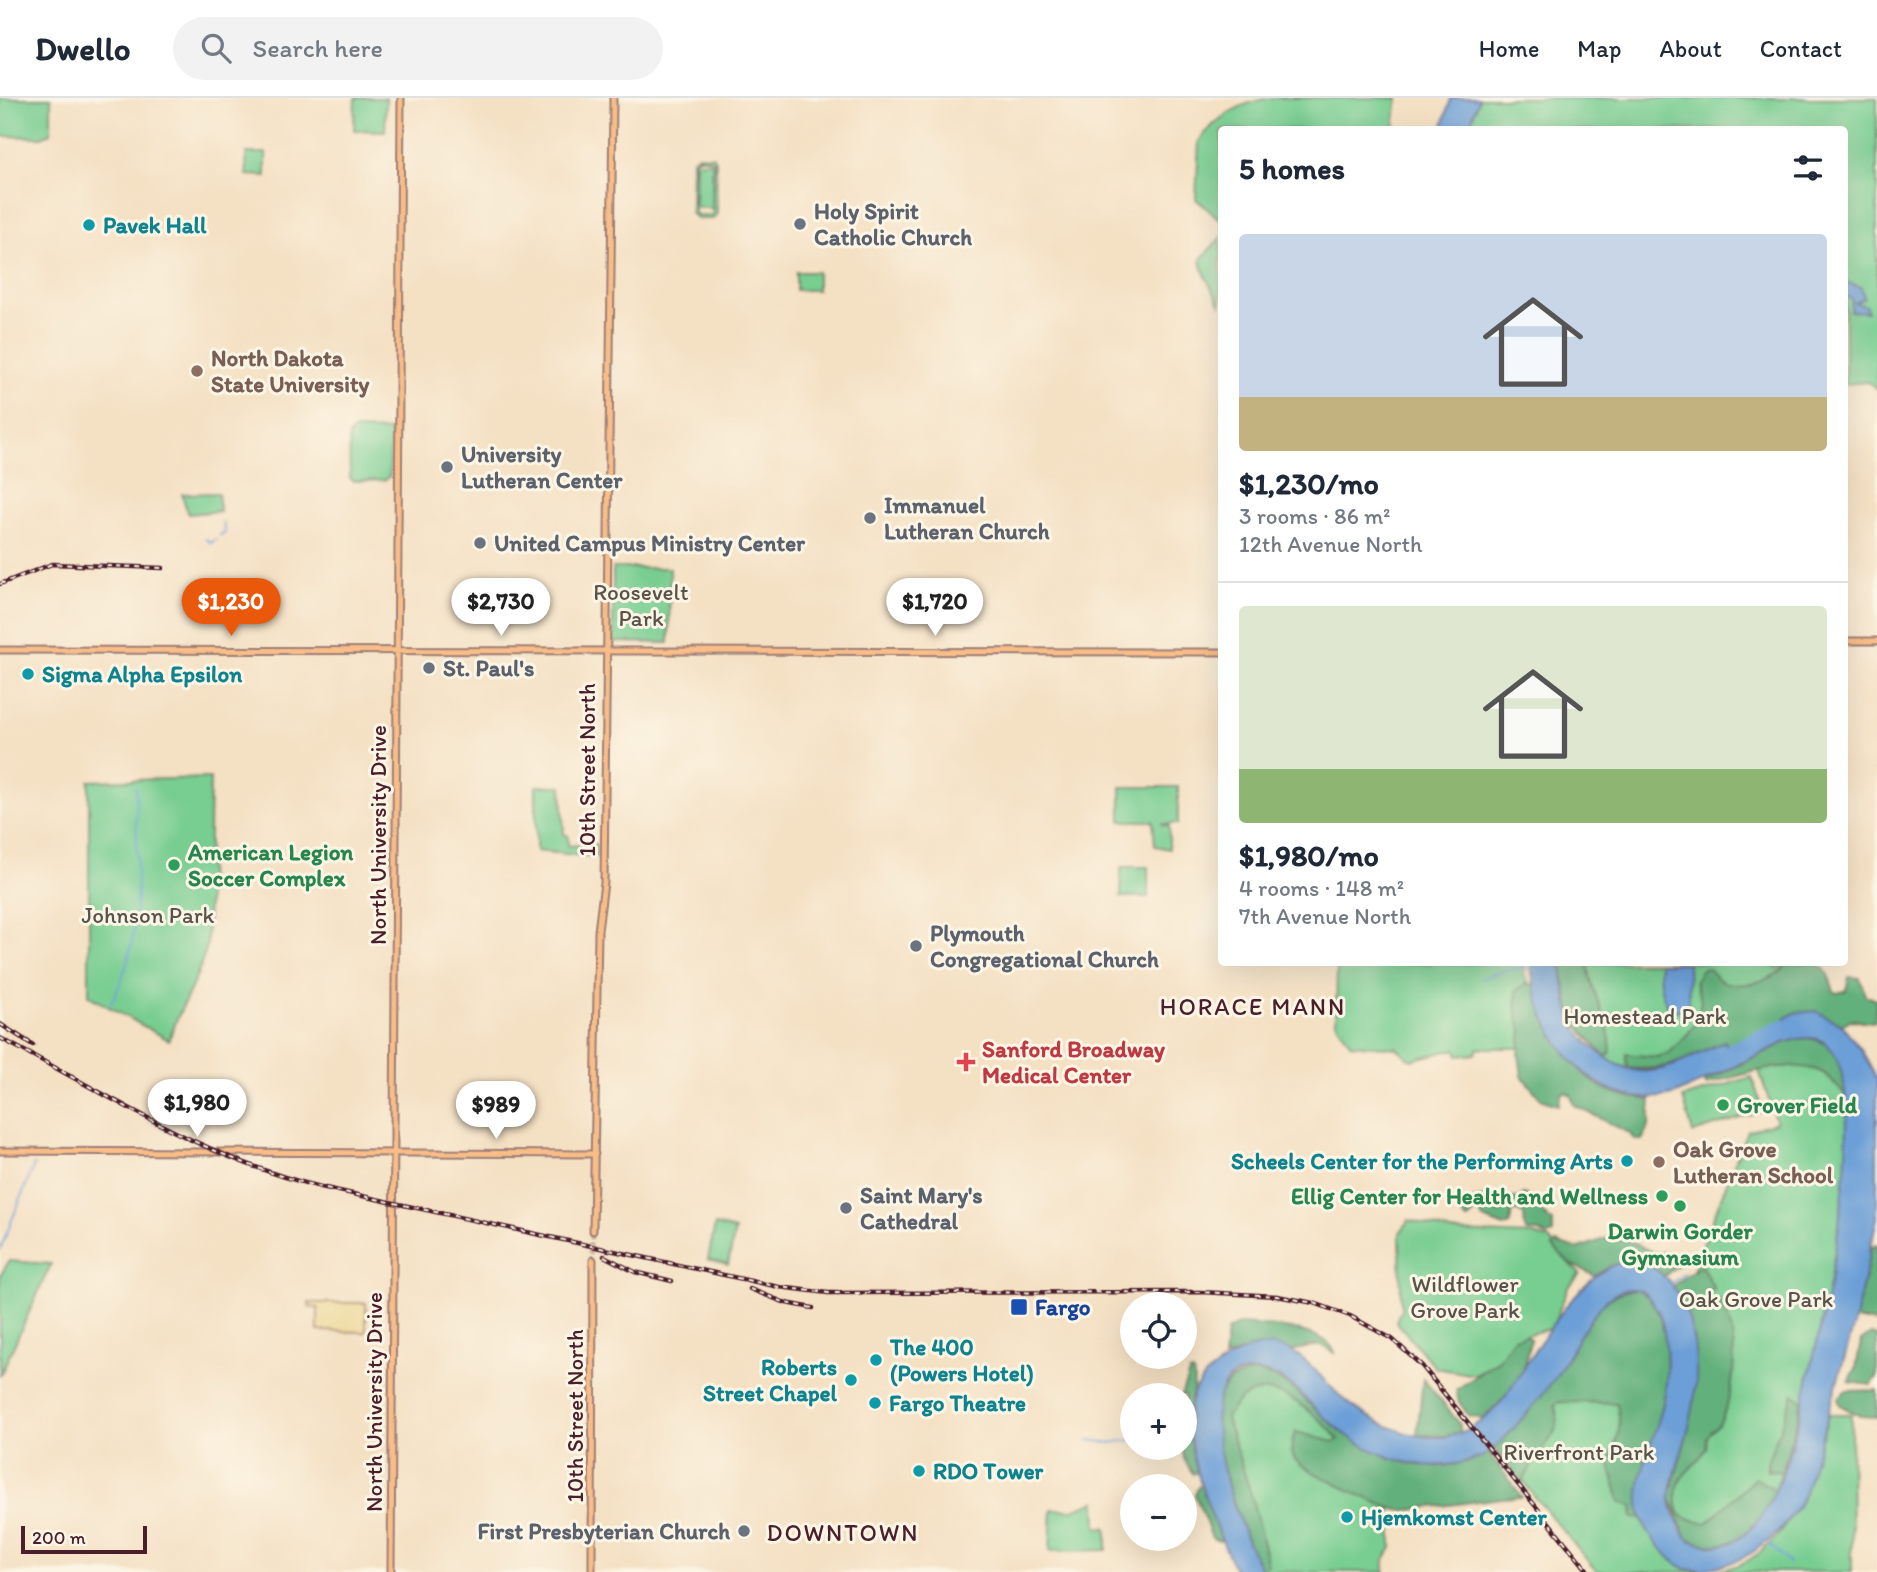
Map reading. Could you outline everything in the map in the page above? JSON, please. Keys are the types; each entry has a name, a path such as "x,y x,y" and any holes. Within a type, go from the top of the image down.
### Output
{"main road":[{"name":"North University Drive","path":"391,1572 401,98"},
{"name":"10th Street North","path":"593,1231 598,931 604,883 613,98"},
{"path":"1848,641 1877,641"},
{"path":"0,650 1218,652"},
{"path":"0,1152 595,1154"},
{"name":"10th Street North","path":"592,1572 593,1260"}],"green space":[{"path":"0,98 51,98 51,133 41,137 0,136"},
{"path":"355,98 386,98 385,131 354,130"},
{"path":"1398,98 1394,126 1218,126 1218,217 1196,199 1199,141 1222,118 1240,107 1260,100"},
{"path":"1479,98 1877,98 1877,389 1868,382 1848,384 1848,126 1470,126"},
{"path":"246,153 266,153 266,176 247,175"},
{"path":"698,155 713,156 716,160 717,213 713,219 697,219 691,213 692,160","holes":["698,157 714,160 712,215 698,216 694,211 694,162"]},
{"path":"696,162 712,162 712,208 695,208"},
{"path":"1218,240 1218,300 1206,278 1201,259"},
{"path":"796,272 817,272 817,290 796,290"},
{"path":"354,430 390,431 390,475 385,480 354,481 350,478 349,435"},
{"path":"218,493 220,511 188,514 182,494"},
{"name":"Roosevelt Park","path":"613,568 670,568 669,643 613,642"},
{"name":"Johnson Park","path":"210,778 207,944 200,968 169,1040 89,996 89,781"},
{"path":"536,786 562,786 564,835 568,835 568,846 596,844 596,857 536,851"},
{"path":"1121,787 1178,787 1178,824 1161,824 1169,826 1169,849 1155,846 1153,821 1121,821"},
{"path":"1121,867 1148,867 1148,897 1121,897"},
{"path":"1337,966 1523,966 1528,981 1524,985 1527,1048 1478,1048 1475,1054 1458,1056 1456,1049 1411,1060 1397,1048 1351,1044 1336,1022"},
{"path":"1562,966 1588,966 1609,1034 1610,1055 1603,1055 1571,1017"},
{"name":"Homestead Park","path":"1588,966 1788,966 1801,1012 1649,1071 1620,1066 1603,1055 1571,1017 1568,1001 1591,986"},
{"path":"1785,966 1821,966 1831,981 1834,992 1838,993 1846,990 1849,977 1860,978 1865,995 1876,1000 1875,1022 1850,1020 1842,1025 1820,1015 1797,1013 1727,1048 1725,1042 1668,1066 1628,1068 1626,1054 1657,1057 1669,1053 1697,1022 1701,1001 1695,981 1701,970 1706,968 1718,979 1726,982 1746,984 1765,979"},
{"path":"1526,984 1535,984 1550,1027 1576,1066 1598,1085 1610,1091 1651,1100 1649,1126 1642,1140 1635,1140 1629,1133 1574,1105 1571,1095 1565,1092 1561,1094 1558,1105 1542,1100 1522,1076 1519,1054 1522,1031 1517,1016 1516,991"},
{"path":"1805,1038 1817,1040 1834,1051 1845,1069 1853,1101 1850,1102 1824,1073 1791,1066 1747,1073 1706,1085 1704,1082 1786,1042"},
{"name":"Oak Grove Park","path":"1823,1060 1852,1099 1857,1136 1844,1240 1814,1364 1770,1504 1687,1538 1670,1496 1681,1301 1747,1131 1776,1122 1759,1070"},
{"name":"Grover Field","path":"1752,1077 1763,1111 1693,1133 1683,1098"},
{"path":"1524,1194 1553,1222 1553,1234 1547,1236 1539,1232 1528,1232 1525,1229 1524,1214 1512,1211 1510,1224 1504,1227 1483,1219 1478,1210 1467,1220 1460,1213 1468,1202 1490,1198 1492,1209 1499,1213 1503,1199 1519,1198"},
{"name":"Wildflower Grove Park","path":"1409,1220 1452,1232 1533,1235 1548,1239 1580,1274 1568,1288 1552,1328 1515,1338 1499,1360 1475,1375 1436,1368 1396,1321 1401,1310 1400,1233"},
{"path":"715,1225 735,1230 728,1264 708,1259"},
{"path":"1607,1238 1629,1241 1654,1253 1669,1252 1679,1264 1663,1277 1656,1270 1639,1263 1621,1264 1595,1276 1569,1263 1553,1247 1556,1243 1577,1249"},
{"path":"1877,1245 1877,1323 1855,1319 1871,1248"},
{"path":"9,1261 51,1264 0,1376 0,1276"},
{"path":"1701,1265 1715,1290 1709,1291 1710,1299 1720,1300 1729,1322 1733,1371 1730,1395 1722,1419 1707,1437 1706,1448 1701,1457 1679,1482 1676,1500 1679,1513 1685,1518 1707,1523 1755,1478 1776,1490 1752,1528 1730,1542 1717,1545 1703,1544 1687,1538 1670,1496 1690,1423 1696,1374 1690,1330 1673,1286"},
{"path":"1637,1289 1649,1298 1657,1311 1663,1326 1667,1361 1662,1409 1642,1476 1642,1519 1633,1518 1632,1506 1620,1502 1609,1461 1618,1433 1616,1403 1559,1402 1555,1405 1557,1420 1554,1432 1522,1483 1494,1447 1552,1382 1596,1312 1607,1301 1621,1293"},
{"name":"Riverfront Park","path":"1601,1305 1653,1539 1680,1564 1703,1572 1597,1572 1494,1447"},
{"path":"1239,1324 1307,1333 1330,1344 1335,1353 1321,1345 1290,1351 1258,1346 1224,1358 1227,1331"},
{"path":"1871,1334 1877,1336 1877,1377 1871,1385 1849,1382 1856,1368 1861,1341"},
{"path":"1527,1335 1531,1340 1525,1365 1515,1385 1483,1419 1469,1416 1459,1402 1456,1390 1499,1360 1514,1338"},
{"path":"1193,1372 1194,1383 1185,1383 1189,1373"},
{"path":"1252,1372 1391,1458 1392,1548 1384,1560 1385,1572 1263,1572 1240,1520 1219,1449 1220,1392"},
{"path":"1252,1372 1284,1383 1340,1430 1388,1457 1423,1466 1441,1466 1474,1460 1488,1452 1522,1497 1407,1510 1377,1503 1326,1479 1294,1458 1292,1445 1296,1432 1334,1442 1339,1439 1313,1414 1283,1395 1268,1391 1253,1393 1239,1401 1226,1418 1251,1494 1268,1565 1262,1570 1228,1487 1215,1417 1216,1402 1225,1386"},
{"path":"1423,1379 1460,1424 1460,1433 1446,1436 1417,1435"},
{"path":"1877,1390 1877,1417 1860,1416 1840,1405 1838,1399 1845,1391"},
{"path":"1793,1394 1802,1401 1782,1472 1767,1470 1767,1463"},
{"path":"1829,1414 1851,1414 1852,1572 1704,1572 1733,1567 1756,1555 1775,1538 1803,1492"},
{"path":"1185,1460 1195,1460 1199,1471 1193,1474"},
{"path":"1203,1485 1222,1540 1212,1538 1197,1500 1198,1487"},
{"path":"1096,1501 1097,1527 1107,1528 1107,1550 1050,1551 1052,1509 1073,1510"}],"sand":[{"path":"309,1303 366,1303 366,1332 318,1331 318,1308 309,1307"}],"water":[{"path":"1451,98 1479,98 1470,126 1443,126"},
{"path":"1848,283 1861,287 1864,298 1855,303 1866,306 1867,312 1850,311 1852,300 1848,298"},
{"path":"1532,966 1561,966 1567,1003 1576,1027 1603,1056 1626,1068 1650,1071 1670,1067 1725,1041 1727,1048 1768,1030 1794,1013 1816,1011 1842,1025 1861,1049 1877,1080 1877,1218 1854,1325 1805,1493 1796,1509 1773,1537 1743,1558 1706,1568 1686,1569 1674,1562 1659,1546 1647,1531 1639,1498 1640,1480 1664,1401 1667,1361 1664,1334 1658,1311 1647,1296 1638,1290 1624,1290 1599,1308 1553,1381 1507,1435 1487,1454 1458,1464 1417,1464 1378,1453 1359,1443 1325,1418 1285,1381 1269,1374 1239,1374 1222,1389 1216,1416 1219,1450 1240,1523 1263,1572 1236,1572 1208,1507 1194,1460 1197,1460 1197,1387 1215,1368 1252,1348 1267,1345 1283,1348 1304,1360 1350,1404 1379,1422 1411,1434 1428,1437 1460,1433 1477,1424 1498,1406 1568,1304 1589,1281 1612,1266 1635,1261 1658,1271 1672,1285 1690,1322 1694,1343 1696,1386 1693,1407 1671,1493 1678,1522 1687,1538 1705,1545 1722,1545 1738,1539 1753,1526 1765,1510 1785,1466 1800,1415 1838,1232 1847,1132 1844,1089 1835,1057 1818,1039 1786,1042 1674,1095 1645,1098 1618,1093 1595,1081 1574,1064 1544,1017"},
{"path":"1660,966 1688,966 1689,1002 1685,1009 1673,1011 1669,1007 1663,996"}],"waterway":[{"path":"220,535 225,533 223,523"},
{"path":"206,539 211,543 216,539"},
{"path":"111,1003 130,952 134,925 137,898 136,787"},
{"path":"1482,979 1505,970 1531,968"},
{"path":"1729,1048 1783,1023"},
{"path":"0,1250 34,1165"},
{"path":"1669,1285 1685,1273"},
{"path":"1089,1440 1120,1442"},
{"path":"1769,1544 1789,1563"}],"tunnel":[{"path":"593,1231 593,1260"}],"railway":[{"path":"0,584 52,564 163,568"},
{"path":"0,1024 33,1045"},
{"path":"0,1038 156,1123 237,1160 278,1175 321,1187 779,1287 828,1293 1200,1292 1277,1296 1314,1303 1350,1316 1392,1339 1422,1366 1589,1572"},
{"path":"604,1256 635,1272 672,1281"},
{"path":"750,1289 786,1303 813,1308"}],"place":[{"name":"Holy Spirit Catholic Church","path":"800,224"},
{"name":"Pavek Hall","path":"89,225"},
{"name":"North Dakota State University","path":"197,371"},
{"name":"University Lutheran Center","path":"447,467"},
{"name":"Immanuel Lutheran Church","path":"870,518"},
{"name":"United Campus Ministry Center","path":"480,543"},
{"name":"St. Paul's","path":"429,668"},
{"name":"Sigma Alpha Epsilon","path":"28,674"},
{"name":"American Legion Soccer Complex","path":"174,865"},
{"name":"Plymouth Congregational Church","path":"916,946"},
{"name":"Sanford Broadway Medical Center","path":"966,1062"},
{"name":"Grover Field","path":"1723,1105"},
{"name":"Scheels Center for the Performing Arts","path":"1627,1161"},
{"name":"Oak Grove Lutheran School","path":"1659,1162"},
{"name":"Ellig Center for Health and Wellness","path":"1662,1196"},
{"name":"Darwin Gorder Gymnasium","path":"1680,1206"},
{"name":"Saint Mary's Cathedral","path":"846,1208"},
{"name":"Fargo","path":"1019,1307"},
{"name":"The 400 (Powers Hotel)","path":"876,1360"},
{"name":"Roberts Street Chapel","path":"851,1380"},
{"name":"Fargo Theatre","path":"875,1403"},
{"name":"RDO Tower","path":"919,1471"},
{"name":"Hjemkomst Center","path":"1347,1517"},
{"name":"First Presbyterian Church","path":"744,1531"}],"district":[{"name":"HORACE MANN","path":"1253,1007"},
{"name":"DOWNTOWN","path":"843,1533"}]}
